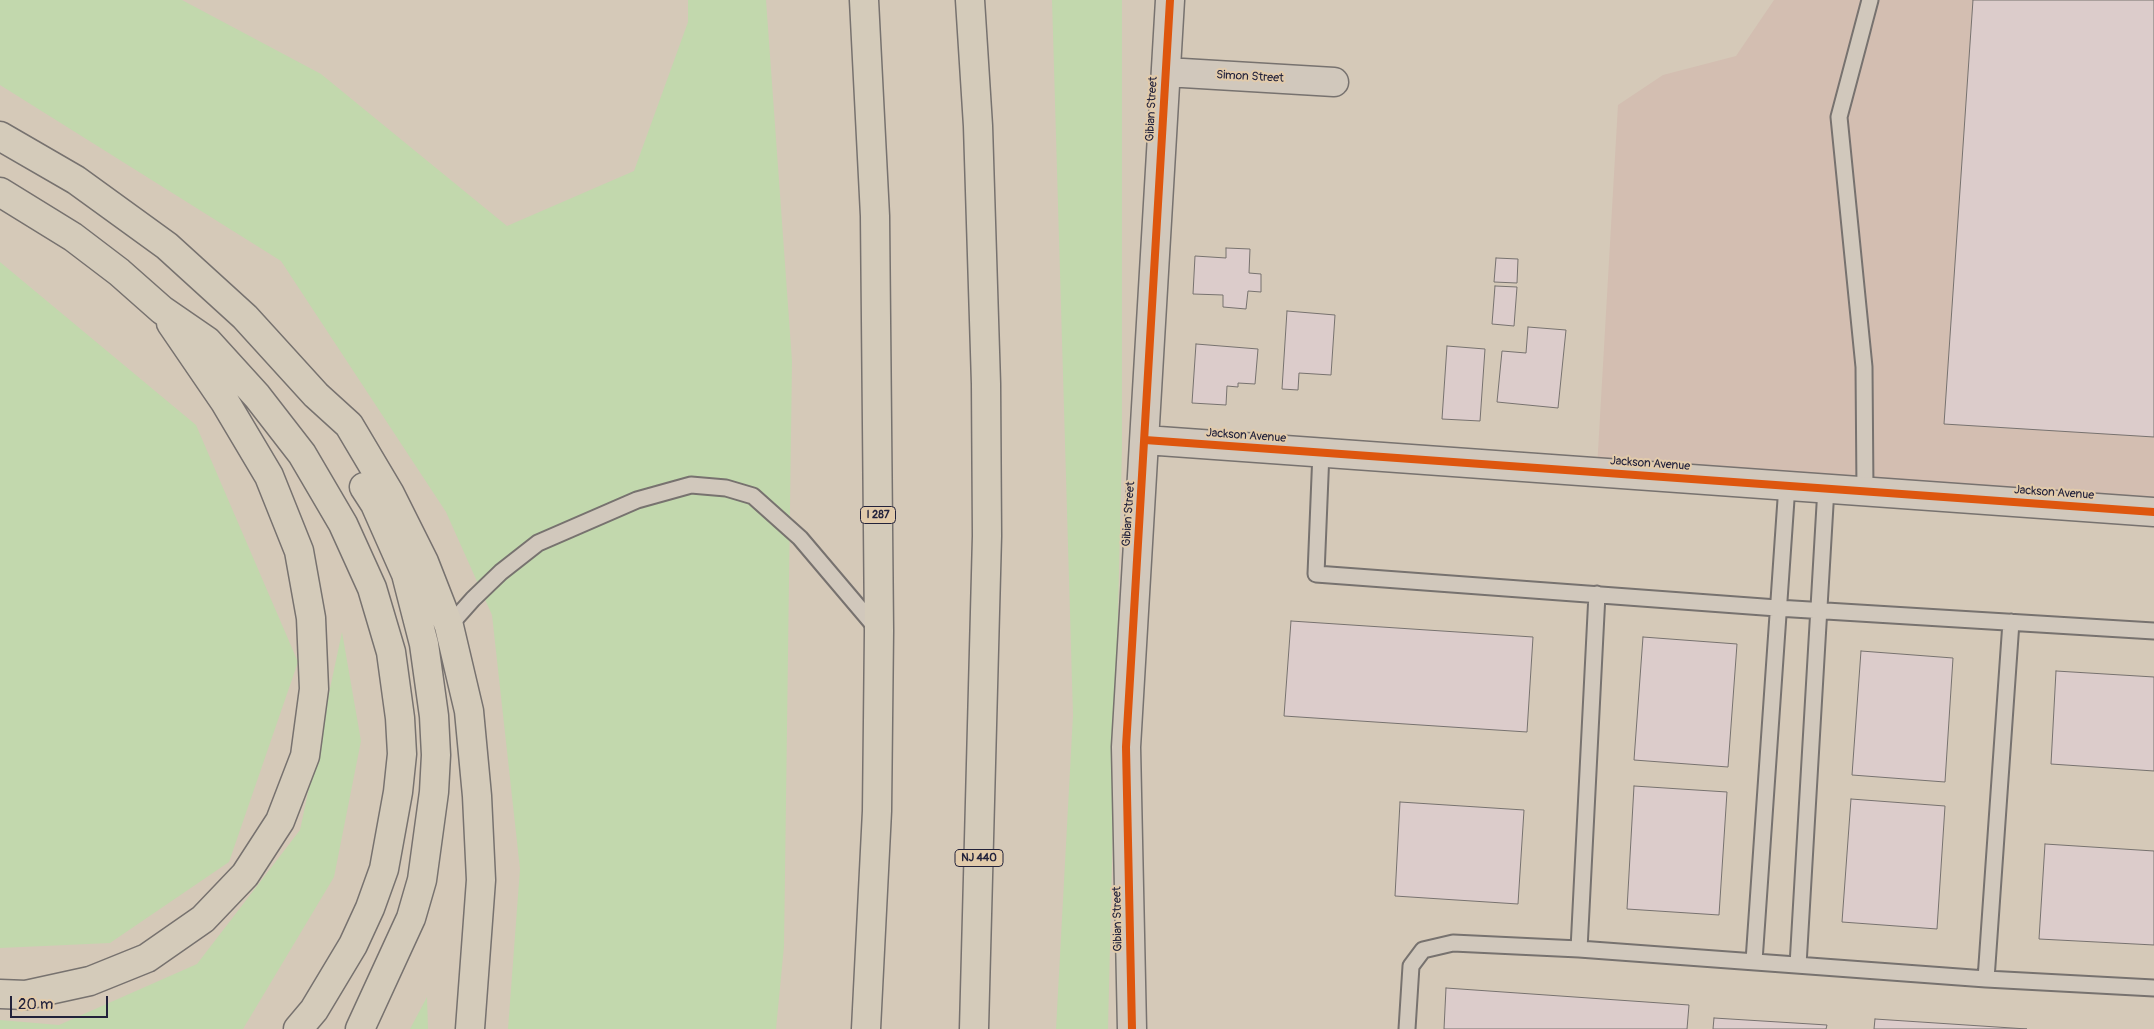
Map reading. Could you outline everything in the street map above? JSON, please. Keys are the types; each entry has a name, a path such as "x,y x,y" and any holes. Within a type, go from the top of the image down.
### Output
{"highway":[{"name":"I 287","path":"864,0 875,216 879,631 877,811 866,1029"},
{"name":"NJ 440","path":"970,0 978,126 986,384 987,536 974,1029"},
{"path":"0,136 76,180 167,246 245,317 316,395 348,425 390,494 424,562 449,626 469,711 478,806 481,880 470,1029"},
{"path":"0,192 73,237 119,272 162,310 207,341 257,396 302,454 343,524 372,588 391,652 400,718 402,754 398,792 384,869 370,908 353,945 314,1010 298,1029"},
{"path":"0,994 26,994 90,981 147,958 203,919 245,875 280,821 305,756 314,688 311,618 299,551 269,476 225,402 162,310"},
{"path":"316,395 335,436 375,504 406,574 424,644 434,716 436,755 434,792 422,880 404,934 360,1029"}],"street":[{"name":"Gibian Street","path":"1132,1029 1126,748 1170,0"},
{"name":"Simon Street","path":"1166,72 1334,82"},
{"name":"Jackson Avenue","path":"1145,440 2154,512"}],"lane":[{"path":"1865,491 1864,367 1839,117 1870,0"},
{"path":"1321,452 1316,574 1777,608 2154,631"},
{"path":"449,626 472,599 501,572 538,543 637,500 691,485 726,488 753,496 800,538 879,631"},
{"path":"1754,961 1787,485"},
{"path":"1798,965 1826,488"},
{"path":"1579,949 1597,594"},
{"path":"1986,979 2011,622"},
{"path":"1407,1029 1411,966 1423,950 1453,943 1579,949 1986,979 2154,988"}],"shaded area":[{"path":"1774,0 2154,0 2154,521 1596,486 1618,105 1663,75 1736,56"}],"green space":[{"path":"0,0 182,0 321,74 507,226 634,171 688,22 688,0 766,0 792,361 784,946 776,1029 508,1029 520,869 492,615 446,512 281,261 0,85"},
{"path":"1052,0 1122,0 1122,447 1108,1029 1056,1029 1073,715"},
{"path":"0,262 196,425 298,662 229,862 110,943 0,948"},
{"path":"342,632 361,741 334,877 243,1029 0,1029 0,1020 59,1025 197,964 300,830"},
{"path":"427,997 428,1029 410,1029"}],"building":[{"path":"1973,0 2154,0 2154,437 1944,424"},
{"path":"1226,248 1250,249 1249,273 1261,274 1261,292 1248,291 1246,309 1223,307 1223,295 1193,294 1195,256 1226,258"},
{"path":"1496,258 1518,259 1517,283 1494,282"},
{"path":"1495,286 1517,287 1514,326 1492,324"},
{"path":"1287,311 1335,315 1331,375 1299,373 1298,390 1282,389"},
{"path":"1528,327 1566,330 1558,408 1497,402 1502,351 1526,353"},
{"path":"1196,344 1258,349 1255,384 1238,383 1238,387 1227,386 1226,405 1192,403"},
{"path":"1447,346 1485,349 1480,421 1442,419"},
{"path":"1291,621 1533,637 1527,732 1284,716"},
{"path":"1643,637 1737,644 1728,767 1634,760"},
{"path":"1861,651 1953,658 1945,782 1852,775"},
{"path":"2056,671 2154,677 2154,771 2051,764"},
{"path":"1634,786 1727,792 1719,915 1627,909"},
{"path":"1851,799 1945,806 1937,929 1842,922"},
{"path":"1400,802 1524,810 1518,904 1395,896"},
{"path":"2045,844 2154,851 2154,945 2039,939"},
{"path":"1446,988 1689,1005 1687,1029 1444,1029"},
{"path":"1714,1018 1827,1025 1826,1029 1713,1029"},
{"path":"1875,1019 2027,1029 1874,1029"}],"cycle path":[{"path":"1132,1029 1126,747 1170,0"},
{"path":"1145,440 2154,512"}]}
